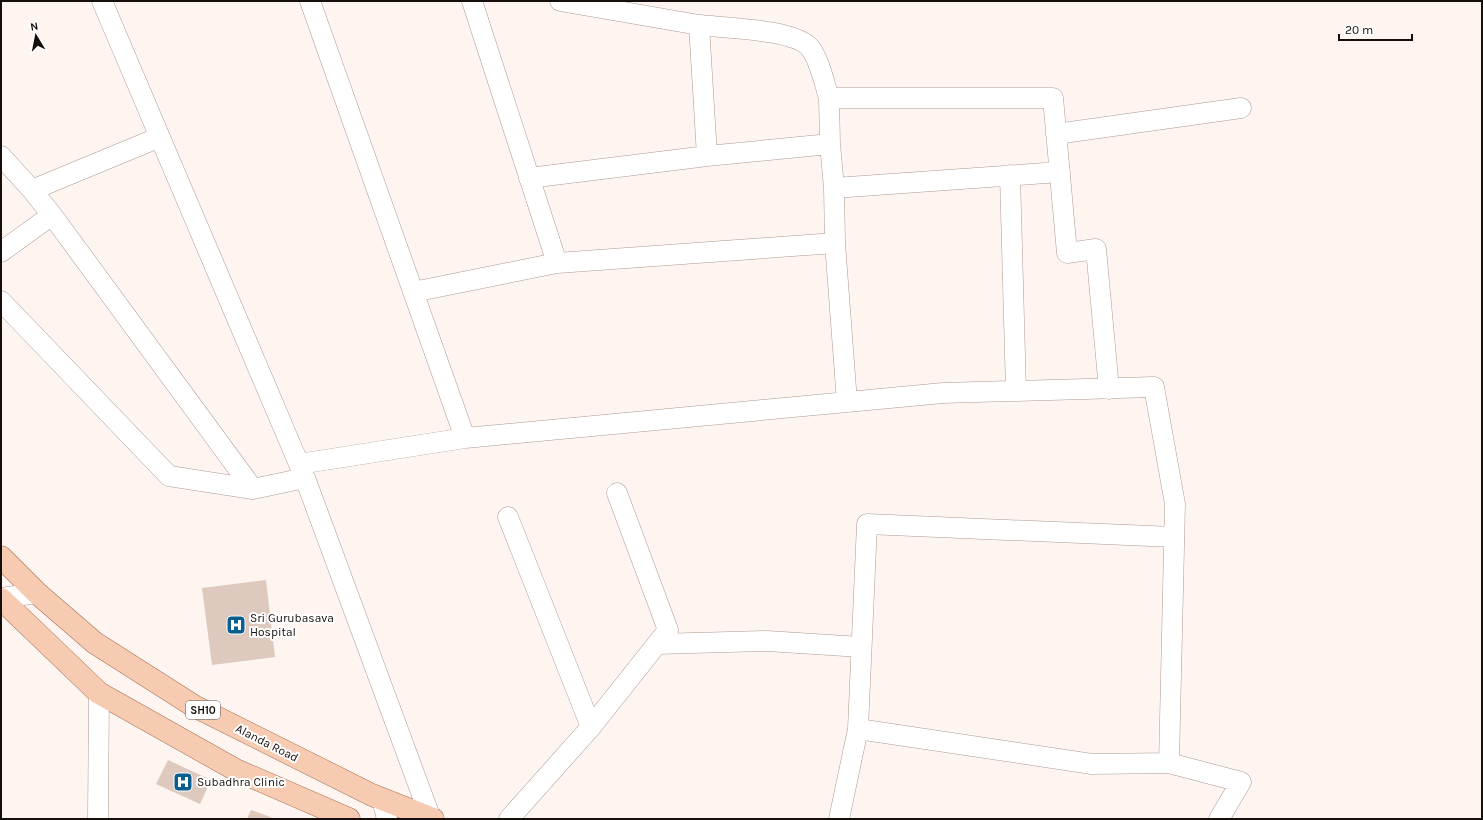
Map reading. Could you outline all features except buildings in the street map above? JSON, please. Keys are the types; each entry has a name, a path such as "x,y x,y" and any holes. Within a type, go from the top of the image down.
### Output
{"main road":[{"name":"Alanda Road","path":"1,557 37,593 95,643 194,706 384,809 432,819"},
{"path":"1,599 99,693 236,770 349,819"}],"street":[{"path":"102,1 302,471 432,819"},
{"path":"310,1 465,438"},
{"path":"472,1 557,263"},
{"path":"560,1 699,25 780,33 800,40 810,47 816,57 829,98 830,144 834,188 835,243 847,402"},
{"path":"699,25 707,156"},
{"path":"829,98 1053,98 1066,253 1096,249 1109,389"},
{"path":"1056,134 1241,108"},
{"path":"32,190 160,137"},
{"path":"529,178 707,156 830,144"},
{"path":"1,156 32,190 52,215 253,488"},
{"path":"834,188 1060,172"},
{"path":"1010,175 1016,391"},
{"path":"1,252 52,215"},
{"path":"413,292 557,263 835,243"},
{"path":"1,301 169,476 253,488 302,471 465,438 943,393 1154,387 1175,504 1169,763"},
{"path":"509,819 591,727 668,630 617,493"},
{"path":"508,517 591,727"},
{"path":"839,819 858,729 867,524 1174,537"},
{"path":"1,599 37,593"},
{"path":"657,644 767,641 861,647"},
{"path":"98,819 99,693"},
{"path":"858,729 1092,764 1169,763 1240,782 1218,819"}],"place":[{"name":"Sri Gurubasava Hospital","path":"236,625"},
{"name":"Subadhra Clinic","path":"183,782"}]}
